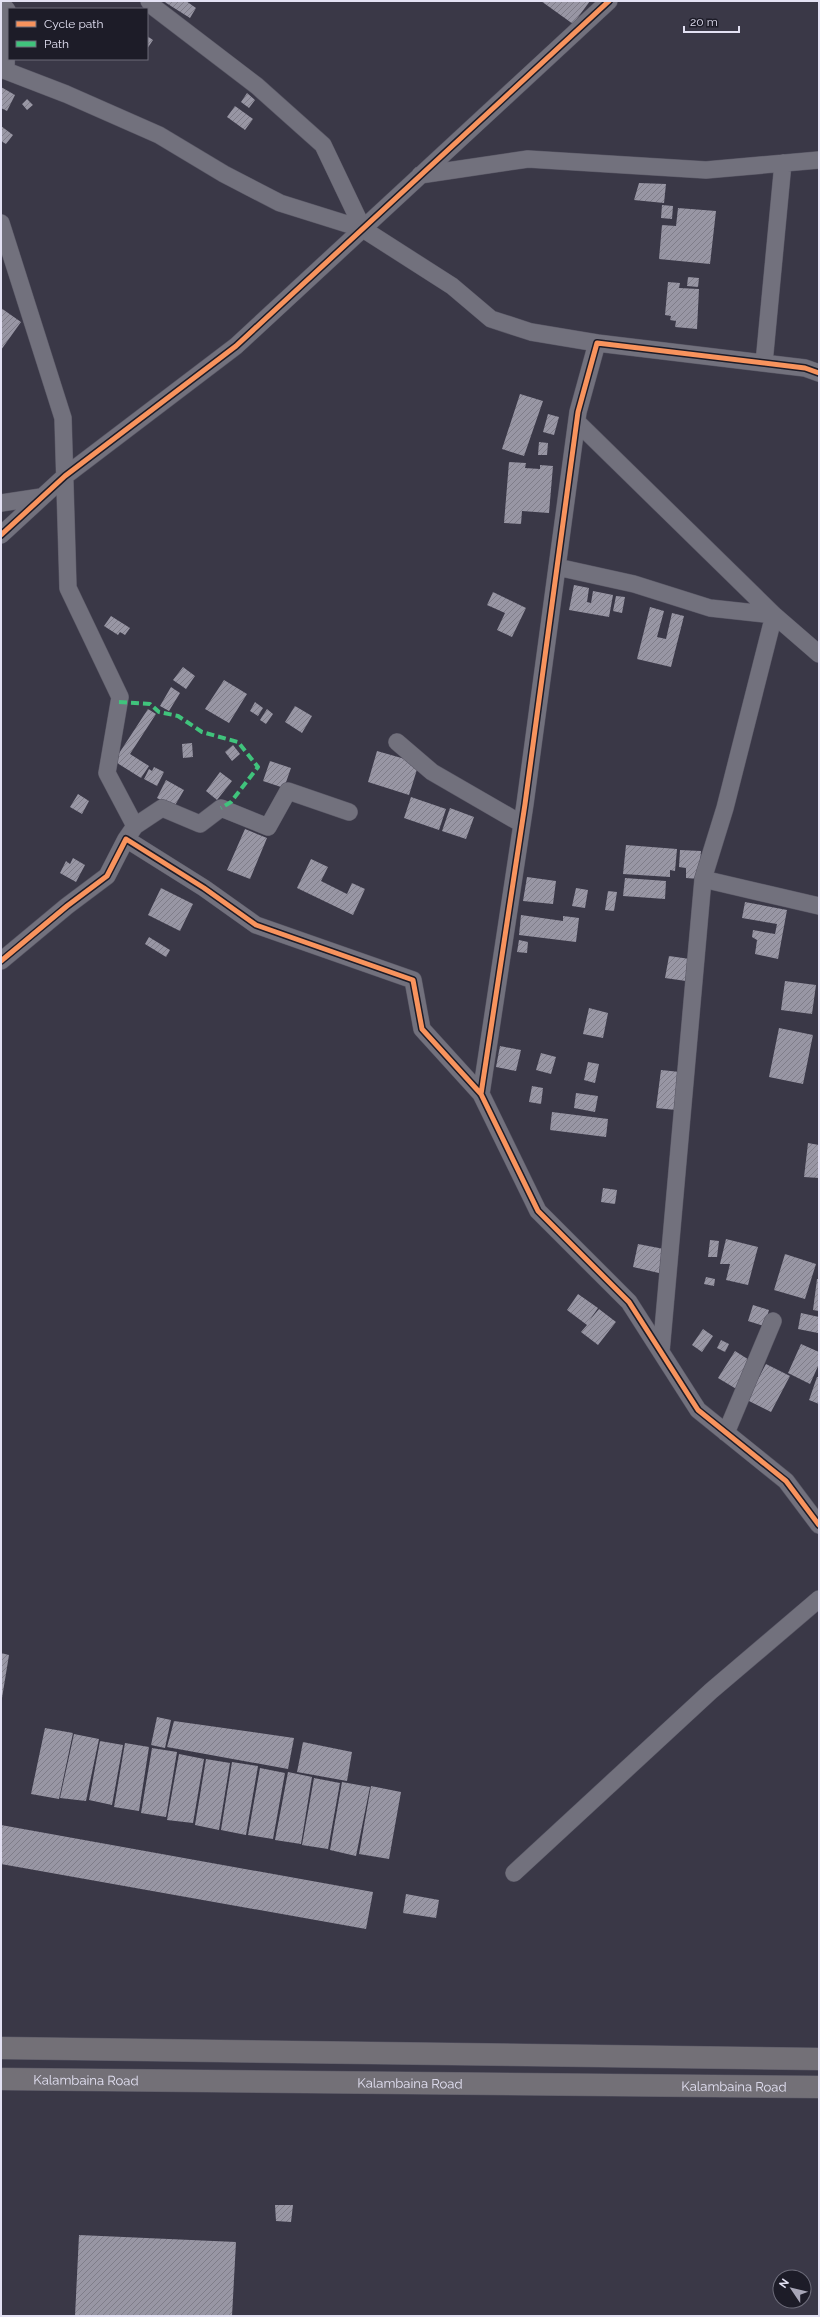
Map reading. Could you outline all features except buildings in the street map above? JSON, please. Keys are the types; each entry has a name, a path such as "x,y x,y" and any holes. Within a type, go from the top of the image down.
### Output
{"main road":[{"path":"1,2048 819,2059"},
{"name":"Kalambaina Road","path":"1,2079 819,2087"}],"street":[{"path":"149,1 155,8 257,86 323,146 363,229"},
{"path":"1,535 65,476 236,346 609,1"},
{"path":"1,3 8,10 3,70 66,94 159,135 224,174 280,203 363,229 452,286 491,319 531,332 597,343 805,368 819,373"},
{"path":"420,175 528,159 706,170 819,160"},
{"path":"764,363 783,163"},
{"path":"1,223 63,418 68,588 120,697 107,773 131,832 204,888 256,925 413,980 422,1029 481,1094 538,1211 629,1302 698,1410 786,1481 819,1525"},
{"path":"481,1094 522,824 577,422 597,343"},
{"path":"577,422 774,615 819,654"},
{"path":"1,503 41,497"},
{"path":"557,567 634,584 710,608 774,615"},
{"path":"661,1352 704,879 725,808 774,615"},
{"path":"397,742 432,772 522,824"},
{"path":"1,961 67,906 107,876 131,832 162,808 200,824 221,808 268,828 288,792 349,812"},
{"path":"704,879 819,906"},
{"path":"726,1433 773,1320"},
{"path":"514,1873 711,1691 819,1599"}],"marked path":[{"path":"119,702 150,704 159,712 178,716 202,732 238,742 258,767 231,802 221,808"}],"cycle path":[{"path":"1,535 65,476 236,346 609,1"},
{"path":"481,1094 525,804 578,412 597,343 805,368 819,373"},
{"path":"1,961 67,906 107,876 126,839 204,888 256,925 413,980 422,1029 481,1094 538,1211 629,1302 698,1410 786,1481 819,1525"}]}
